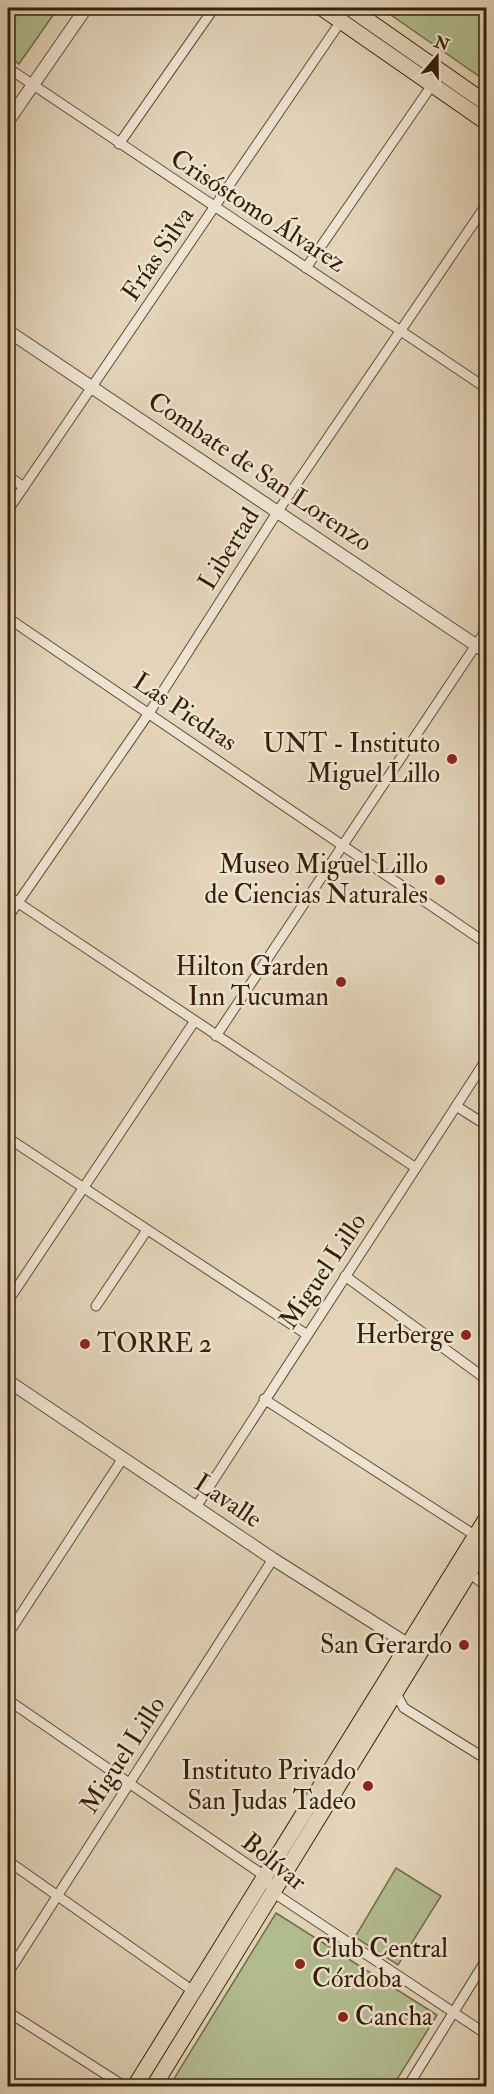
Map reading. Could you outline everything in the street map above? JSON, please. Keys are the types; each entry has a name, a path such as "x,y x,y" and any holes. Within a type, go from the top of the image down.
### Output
{"main road":[{"path":"322,8 486,122"},
{"path":"350,8 486,103"},
{"path":"154,2086 469,1573 486,1520"},
{"path":"135,2086 390,1674 481,1540"}],"street":[{"path":"8,121 86,8"},
{"path":"119,144 214,8"},
{"name":"Frías Silva","path":"8,510 341,21"},
{"name":"Crisóstomo Álvarez","path":"8,68 486,388"},
{"path":"306,268 432,85"},
{"name":"Libertad","path":"8,917 149,713 278,511 486,205"},
{"name":"Combate de San Lorenzo","path":"8,331 482,649"},
{"path":"8,476 24,487"},
{"name":"Las Piedras","path":"8,618 486,943"},
{"path":"216,1036 482,649 486,630"},
{"path":"8,896 416,1168"},
{"path":"8,1301 194,1022"},
{"name":"Miguel Lillo","path":"196,1507 306,1334 486,1060"},
{"path":"456,1106 486,1125"},
{"path":"8,1138 306,1334"},
{"path":"96,1306 147,1230"},
{"path":"345,1276 486,1379"},
{"name":"Lavalle","path":"8,1381 273,1559 409,1645"},
{"path":"264,1399 481,1540"},
{"path":"8,1634 123,1458"},
{"name":"Miguel Lillo","path":"8,1973 273,1559"},
{"path":"469,1573 486,1586"},
{"path":"409,1645 427,1641"},
{"path":"390,1674 395,1694 404,1708 486,1759"},
{"name":"Bolívar","path":"8,1700 266,1877 274,1893 486,2034"},
{"path":"8,1861 193,1991"},
{"path":"408,2086 486,1960"},
{"path":"8,2012 124,2086"}],"green space":[{"path":"8,8 58,8 19,64 8,56"},
{"path":"381,8 486,8 486,81"},
{"path":"396,1868 441,1896 398,1965 355,1937"},
{"name":"Club Central Córdoba","path":"276,1913 437,2015 393,2086 170,2085"}],"place":[{"name":"UNT - Instituto Miguel Lillo","path":"452,759"},
{"name":"Museo Miguel Lillo de Ciencias Naturales","path":"440,880"},
{"name":"Hilton Garden Inn Tucuman","path":"341,982"},
{"name":"Herberge","path":"466,1335"},
{"name":"TORRE 2","path":"85,1344"},
{"name":"San Gerardo","path":"464,1645"},
{"name":"Instituto Privado San Judas Tadeo","path":"368,1786"},
{"name":"Club Central Córdoba","path":"300,1964"},
{"name":"Cancha","path":"343,2017"}]}
